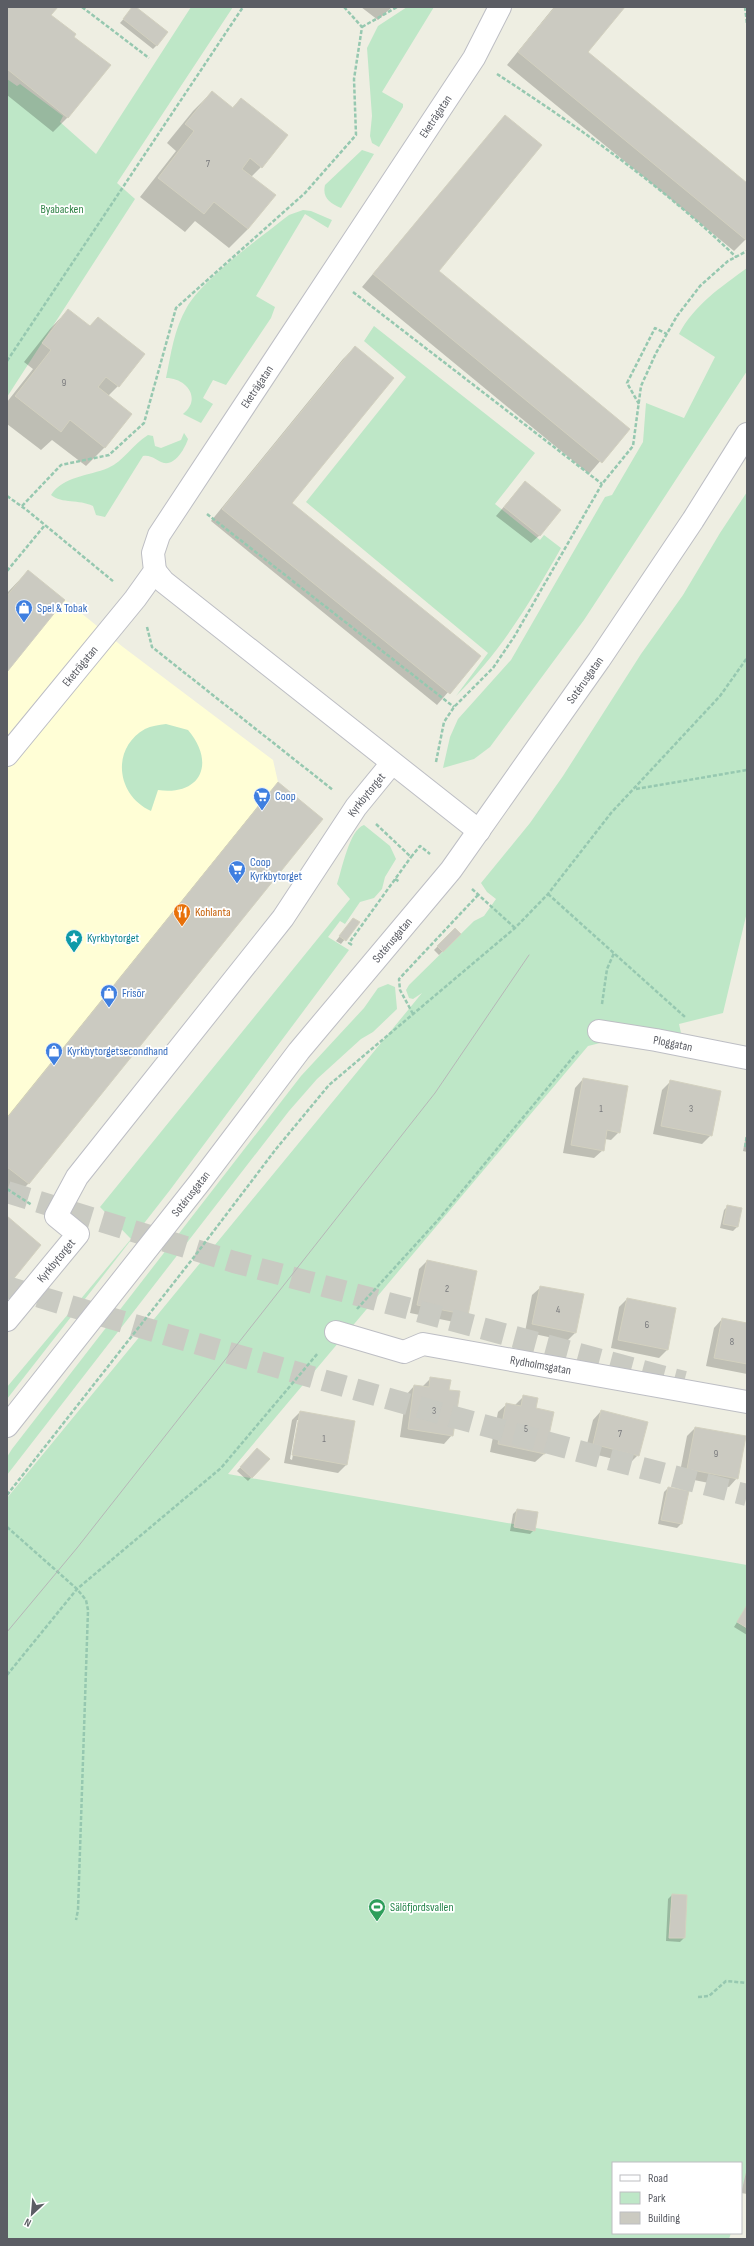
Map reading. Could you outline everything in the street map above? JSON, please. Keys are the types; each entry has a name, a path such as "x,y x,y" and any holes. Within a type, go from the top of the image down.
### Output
{"street":[{"name":"Eketrägatan","path":"7,755 135,599 155,571 153,553 159,535 294,333 330,274 474,58 500,7"},
{"name":"Sotérusgatan","path":"7,1426 200,1182 299,1050 451,870 607,648 747,434"},
{"name":"Kyrkbytorget","path":"155,571 164,582 479,831"},
{"name":"Kyrkbytorget","path":"7,1320 78,1234 56,1216 77,1177 283,918 356,807 392,763"},
{"name":"Ploggatan","path":"599,1031 656,1040 747,1058"},
{"name":"Rydholmsgatan","path":"336,1332 404,1352 423,1344 747,1402"}],"path":[{"path":"82,7 149,58"},
{"path":"7,362 243,7"},
{"path":"344,7 362,27"},
{"path":"362,27 397,7"},
{"path":"745,7 747,24"},
{"path":"22,506 61,465 109,455 144,423 176,308 304,193 356,136 354,79 362,27"},
{"path":"474,58 573,123 711,233 736,257"},
{"path":"422,786 437,762 444,722 454,707 493,668 510,643 602,484 633,446 641,386 677,316 700,286 728,261 747,251"},
{"path":"330,274 602,484"},
{"path":"639,404 627,383 655,328 667,334"},
{"path":"7,496 22,506 142,605 152,647 286,755 356,807 411,857"},
{"path":"185,497 454,707"},
{"path":"7,571 45,525"},
{"path":"7,1495 324,1090 515,928 548,894 612,813 636,789 720,696 747,658"},
{"path":"636,789 747,770"},
{"path":"352,945 349,942 420,846 451,870 515,928"},
{"path":"395,879 400,882"},
{"path":"548,894 688,1019"},
{"path":"413,1014 400,990 399,979 478,895"},
{"path":"449,920 452,923"},
{"path":"7,1675 78,1589 221,1468 336,1332 438,1220 576,1053 599,1031 607,969 614,953"},
{"path":"744,1147 747,1135"},
{"path":"7,1527 78,1589 86,1600 88,1610 78,1910 76,1920"},
{"path":"698,1997 708,1996 726,1981 747,1983"}],"shaded area":[{"name":"Kyrkbytorget","path":"65,600 123,647 273,760 278,782 8,1117 7,672"}],"green space":[{"name":"Byabacken","path":"191,7 233,7 117,183 135,199 7,397 7,79 17,86 20,84 63,116 60,122 96,154"},
{"path":"407,7 434,7 382,92 403,104 403,107 379,147 372,143 370,136 372,116 367,48 378,26"},
{"path":"362,150 374,154 341,208 328,200 324,190 325,185"},
{"path":"303,210 311,211 332,220 328,228 305,214 256,296 275,307 271,318 226,385 213,380 203,398 213,404 201,423 183,414 189,408 191,402 192,396 190,390 186,385 174,379 166,378 176,333 187,307 206,283 234,258 289,215"},
{"path":"747,268 747,371 584,620 490,747 474,759 443,768 450,737 458,719 511,660 605,497 612,495 643,442 646,403 684,418 715,357 679,334 692,314 700,305"},
{"path":"374,326 535,453 495,504 540,540 544,535 561,548 514,626 487,662 456,696 488,653 306,502 406,377 364,341"},
{"path":"184,433 188,439 187,443 176,459 168,463 164,463 151,457 143,456 105,517 96,515 93,506 60,500 51,495 62,484 69,480 101,471 114,465 148,435 153,436 155,446 161,448 181,440"},
{"name":"Sälöfjordsvallen","path":"747,492 747,912 723,1013 679,1024 681,1033 679,1037 644,1032 588,1046 228,1474 747,1565 747,2168 742,2188 742,2162 612,2162 612,2234 731,2234 729,2239 7,2239 7,1498 422,993 413,999 409,998 406,990 409,985 474,921 484,916 496,899 487,892 481,883 530,823 563,776 641,654 683,595 720,533"},
{"path":"166,724 188,730 197,742 201,754 202,765 200,775 194,782 185,788 158,790 151,811 140,804 131,795 125,784 122,772 123,760 126,748 134,738 147,728"},
{"path":"364,825 390,846 396,859 385,877 382,889 374,898 360,902 345,924 340,921 328,937 349,950 170,1190 7,1399 7,1387 131,1239 100,1207 350,899 337,884 350,842 354,834"},
{"path":"388,984 395,987 397,1009 373,1032 361,1039 317,1079 289,1111 7,1475 7,1457 12,1449 301,1076 364,1008 378,988"}],"building":[{"path":"7,7 58,7 51,15 76,34 74,37 111,65 68,118 7,69"},
{"path":"132,7 136,7 168,32 157,46 123,19"},
{"path":"555,7 625,7 588,52 747,183 746,240 518,52"},
{"path":"212,91 233,108 241,98 288,135 262,168 250,158 242,169 276,195 248,229 214,202 204,214 158,178 194,131 185,124"},
{"path":"505,115 542,145 439,271 630,429 602,463 373,274"},
{"path":"68,309 90,326 98,317 145,354 119,387 106,377 98,387 132,414 105,448 70,420 61,432 15,396 51,350 42,343"},
{"path":"355,346 394,378 292,503 481,656 450,694 222,509"},
{"path":"525,481 561,510 540,536 504,507"},
{"path":"28,570 65,600 7,672 7,596"},
{"path":"278,782 323,819 29,1184 7,1167 7,1116 8,1117"},
{"path":"353,918 360,922 346,941 339,936"},
{"path":"455,928 461,934 443,952 437,946"},
{"path":"583,1078 628,1086 620,1133 607,1130 604,1151 571,1145"},
{"path":"670,1080 721,1091 712,1136 661,1126"},
{"path":"727,1205 742,1208 738,1227 723,1224"},
{"path":"7,1216 41,1245 7,1287"},
{"path":"427,1260 477,1271 468,1315 417,1305"},
{"path":"540,1286 584,1294 576,1333 532,1324"},
{"path":"627,1298 676,1308 668,1350 618,1340"},
{"path":"722,1318 747,1323 747,1364 714,1358"},
{"path":"430,1377 451,1380 449,1390 460,1391 453,1436 408,1429 414,1385 429,1387"},
{"path":"523,1395 538,1398 536,1408 554,1412 545,1454 498,1444 506,1403 521,1406"},
{"path":"601,1410 648,1422 639,1456 593,1444"},
{"path":"300,1411 355,1421 347,1465 292,1455"},
{"path":"695,1427 746,1436 738,1479 687,1469"},
{"path":"257,1448 270,1459 252,1478 240,1467"},
{"path":"668,1487 689,1491 682,1524 661,1520"},
{"path":"517,1509 538,1512 535,1531 514,1527"},
{"path":"747,1605 747,1628 737,1622"},
{"path":"672,1894 687,1895 685,1938 669,1938"}],"tunnel":[{"path":"7,1192 234,1262 684,1382"},
{"path":"7,1287 376,1395 747,1495"}],"tram line":[{"path":"7,1632 77,1548 435,1093 529,955"}],"place":[{"name":"Spel & Tobak","path":"24,623"},
{"name":"Coop","path":"262,811"},
{"name":"Coop Kyrkbytorget","path":"237,884"},
{"name":"Kohlanta","path":"182,927"},
{"name":"Kyrkbytorget","path":"74,953"},
{"name":"Frisör","path":"109,1008"},
{"name":"Kyrkbytorgetsecondhand","path":"54,1066"},
{"name":"Sälöfjordsvallen","path":"377,1922"}]}
